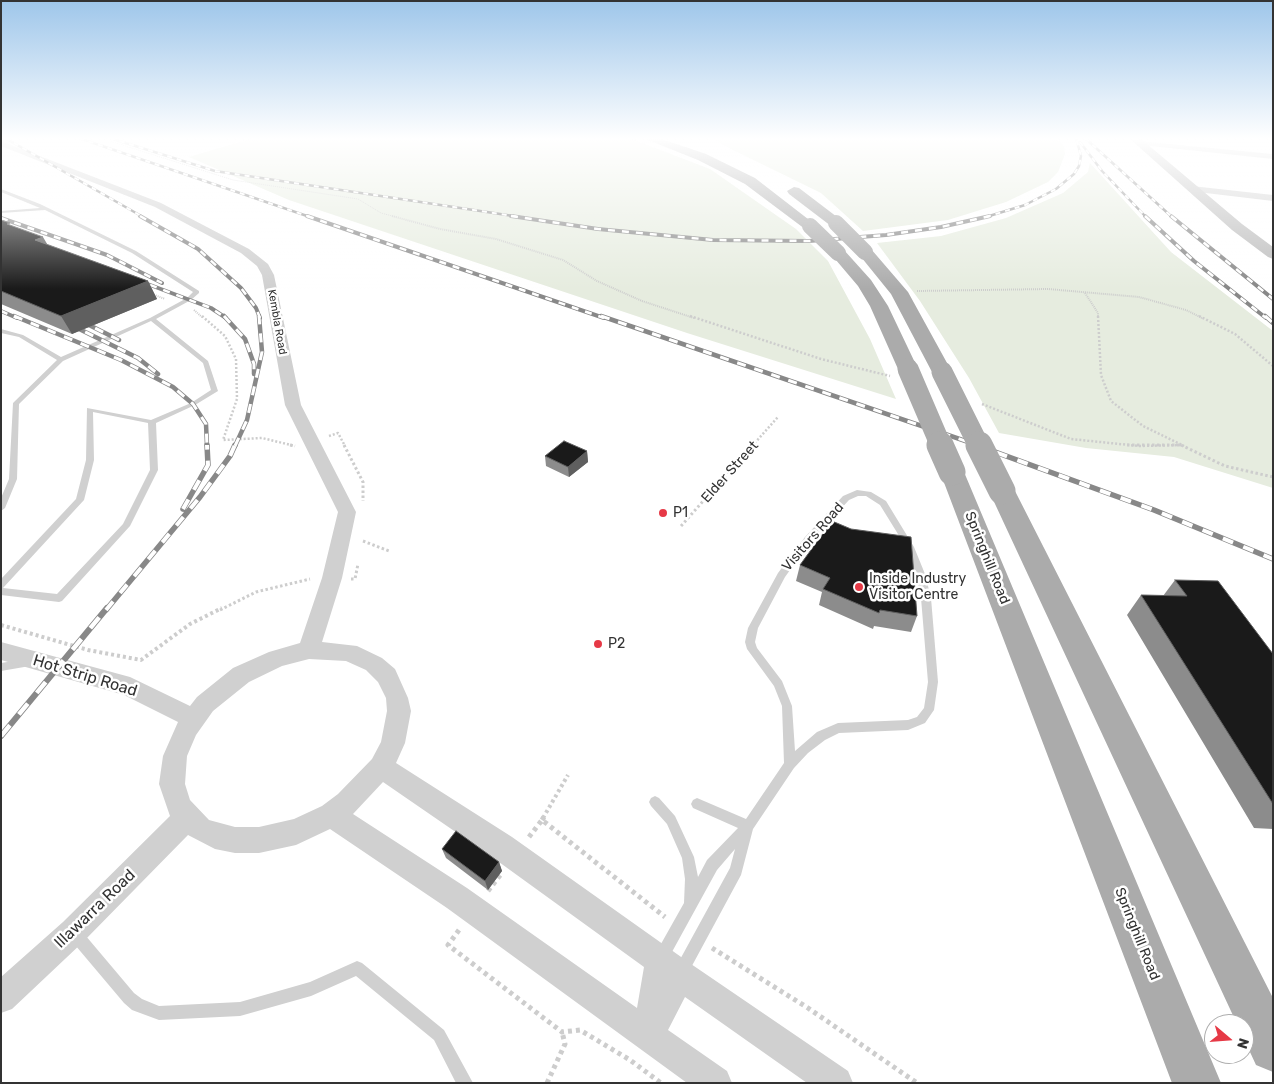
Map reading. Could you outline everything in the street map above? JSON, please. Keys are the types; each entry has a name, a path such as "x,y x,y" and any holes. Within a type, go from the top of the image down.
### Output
{"main road":[{"name":"Springhill Road","path":"760,189 810,226 838,253 865,284 880,306 901,373 952,472 1197,1083"},
{"path":"790,189 836,223 865,252 899,292 1002,491 1273,1048"},
{"path":"1193,189 1273,254"}],"street":[{"name":"Kembla Road","path":"116,189 158,205 245,251 262,264 268,275 293,406 314,443 347,512 332,578 309,650"},
{"path":"1197,189 1273,198"},
{"path":"326,649 349,652 374,664 387,676 397,698 399,711 393,743 380,768 360,792 331,815 296,832 259,840 236,840 215,836 200,829 187,818 175,799 172,774 175,756 193,718 221,689 241,675 276,658 309,650 326,649"},
{"name":"Hot Strip Road","path":"1,651 130,687 193,718"},
{"path":"380,768 502,846 836,1083"},
{"path":"331,815 457,898 715,1083"},
{"name":"Illawarra Road","path":"1,998 73,932 187,818"},
{"path":"648,1034 670,967"}],"lane":[{"path":"1,190 46,209 134,252 197,290 194,296 176,306 61,360 16,403 13,479 1,508"},
{"path":"1,212 46,209"},
{"path":"1,585 80,500 90,460 90,409 152,422 193,404 215,390 206,362 152,318"},
{"path":"1,331 21,336 61,360"},
{"path":"1,591 59,598 126,526 154,470 152,422"},
{"name":"Visitors Road","path":"670,967 688,908 712,865 748,826 790,764 813,742 833,730 856,726 908,725 921,720 931,705 933,682 926,598 920,574 910,547 883,503 868,494 857,493 846,498 808,539 781,575 753,628 750,642 752,649 778,684 787,706 790,764"},
{"path":"1,667 28,663 47,664"},
{"path":"655,802 671,820 688,856 692,879 688,908"},
{"path":"698,804 748,826"},
{"name":"Visitors Road","path":"670,967 736,870 748,826"},
{"path":"73,932 129,998 137,1005 159,1013 210,1012 240,1009 311,989 357,968 438,1035 465,1083"}],"path":[{"path":"289,189 358,199 381,212 440,228 496,240 563,260 597,281 642,301 821,359 901,373"},
{"path":"899,292 1048,289 1139,297 1186,310 1235,334 1273,366"},
{"path":"1084,292 1098,313 1098,347 1101,376 1111,401 1143,426 1225,466 1273,477"},
{"path":"149,293 167,300 163,302 184,310 190,308 207,319 225,336 236,359 237,399 223,440 262,438 298,447 314,443 338,433 363,482 363,502"},
{"path":"980,403 1071,439 1139,446 1182,445"},
{"name":"Elder Street","path":"681,526 778,417"},
{"path":"361,550 363,531"},
{"path":"362,541 389,551"},
{"path":"1,625 88,650 141,660 190,624 256,592 308,579 355,579 359,560"},
{"path":"542,820 568,775"},
{"path":"547,1083 566,1044 562,1032"}],"shaded area":[{"path":"262,189 738,189 796,229 828,261 870,339 896,399 687,333 289,200"},
{"path":"812,189 1034,189 1006,202 948,220 863,231 821,193"},
{"path":"1068,189 1113,189 1171,252 1273,331 1273,488 1174,457 1086,448 999,433 969,378 920,301 877,243 941,236 1006,218 1063,193"}],"building":[{"path":"1,220 43,237 35,240 148,281 61,316 1,291"},
{"path":"564,441 587,451 568,467 545,456"},
{"name":"Inside Industry Visitor Centre","path":"832,521 851,529 911,537 917,616 880,610 879,613 823,589 830,578 800,565"},
{"path":"1175,580 1218,581 1273,654 1273,804 1141,595 1187,596"},
{"path":"456,831 499,862 485,881 442,849"}],"railway":[{"path":"93,189 143,217"},
{"path":"227,189 310,217"},
{"path":"332,189 520,217"},
{"path":"987,217 1025,205 1056,189"},
{"path":"1119,189 1145,216"},
{"path":"1141,189 1172,217"},
{"path":"140,216 198,249 241,288 256,308 260,318"},
{"path":"307,216 604,318"},
{"path":"511,216 598,229 713,240 809,241 886,235 941,227 987,217"},
{"path":"1145,216 1194,261 1266,318"},
{"path":"1171,216 1273,299"},
{"path":"1,218 107,255 162,283"},
{"path":"137,280 211,308 226,318"},
{"path":"1,311 17,318"},
{"path":"14,316 121,360 173,387 193,404 206,424 207,446"},
{"path":"235,446 247,420 262,352 259,316"},
{"path":"601,316 980,446"},
{"path":"1265,316 1273,323"},
{"path":"226,318 245,339 254,364 254,374"},
{"path":"79,320 119,340"},
{"path":"69,324 138,358 158,374"},
{"path":"183,509 208,465 207,445"},
{"path":"106,610 200,497 230,456 235,445"},
{"path":"976,445 1154,510 1273,559"},
{"path":"1,736 107,608"}],"place":[{"name":"P1","path":"663,513"},
{"name":"Inside Industry Visitor Centre","path":"859,587"},
{"name":"P2","path":"598,644"}]}
